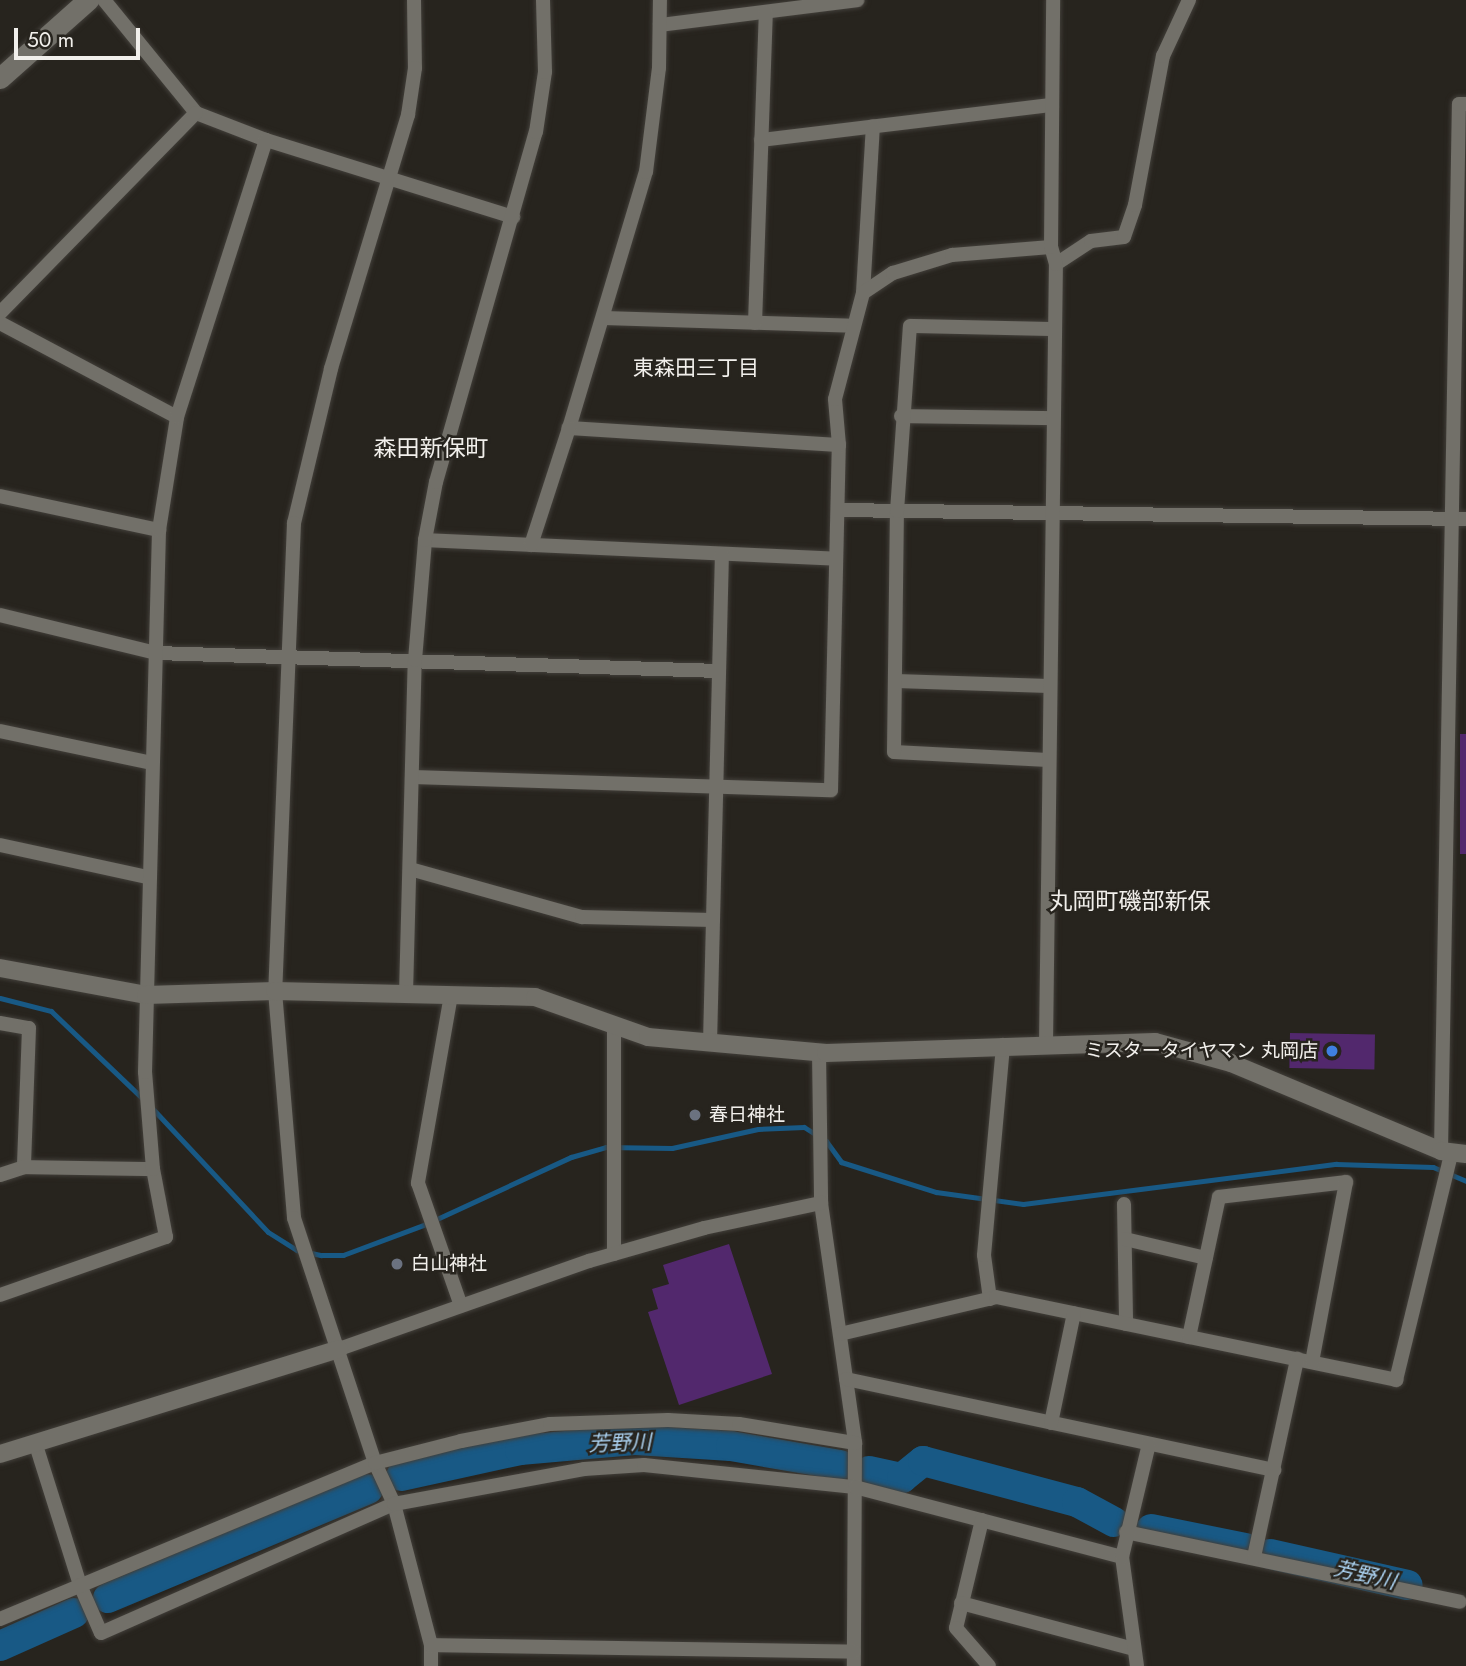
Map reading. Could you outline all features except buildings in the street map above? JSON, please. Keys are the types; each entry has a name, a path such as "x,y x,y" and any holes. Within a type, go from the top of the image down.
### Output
{"main road":[{"path":"0,78 88,0"}],"street":[{"path":"104,0 195,113 265,140 513,217"},
{"path":"414,0 415,68 392,178 312,436 294,523 275,991 293,1219 339,1349 375,1463 394,1504 431,1645 431,1666"},
{"path":"406,994 415,660 425,540 436,481 536,132 545,72 543,0"},
{"path":"531,545 646,172 660,0"},
{"path":"660,25 857,0"},
{"path":"1046,1044 1056,264 1051,247 1053,0"},
{"path":"1056,264 1091,241 1124,237 1135,205 1163,56 1189,0"},
{"path":"755,323 766,12"},
{"path":"761,140 1052,104"},
{"path":"840,1334 990,1298 1396,1380 1453,1153 1459,519 1459,104 1466,104"},
{"path":"0,313 195,113"},
{"path":"412,777 831,790 839,445 835,399 863,293 873,126"},
{"path":"0,1295 166,1237 153,1169 145,1072 159,530 177,417 265,140"},
{"path":"863,293 893,273 952,254 1051,247"},
{"path":"603,318 853,326"},
{"path":"0,323 177,417"},
{"path":"1048,760 894,752 897,511 901,416 910,326 1055,329"},
{"path":"901,416 1053,418"},
{"path":"569,428 839,445"},
{"path":"0,496 159,530"},
{"path":"838,510 1459,519"},
{"path":"425,540 836,559"},
{"path":"710,1043 722,554"},
{"path":"0,615 156,653 719,671"},
{"path":"896,681 1049,686"},
{"path":"0,731 152,763"},
{"path":"0,845 148,877"},
{"path":"410,869 582,917 713,920"},
{"path":"0,968 146,995 275,991 550,999 614,1027 648,1037 819,1052 1126,1040 1187,1049 1453,1153"},
{"path":"451,995 418,1183 461,1306"},
{"path":"0,1023 29,1028 24,1167"},
{"path":"614,1027 614,1254"},
{"path":"990,1298 984,1255 1003,1045"},
{"path":"431,1645 854,1659 855,1443 821,1203 819,1052"},
{"path":"0,1175 24,1167 153,1169"},
{"path":"1189,1337 1219,1197 1346,1182 1254,1557"},
{"path":"0,1454 339,1349 614,1254 821,1203"},
{"path":"1124,1204 1125,1324"},
{"path":"1125,1239 1206,1258"},
{"path":"1051,1423 1074,1313"},
{"path":"846,1379 1274,1470"},
{"path":"0,1619 375,1463 550,1424 610,1421 739,1424 855,1443"},
{"path":"35,1442 80,1585 101,1633 394,1504 527,1476 644,1465 855,1487 1122,1557"},
{"path":"1137,1666 1122,1557 1149,1444"},
{"path":"982,1520 956,1628 989,1666"},
{"path":"1126,1532 1460,1602"},
{"path":"961,1604 1134,1648"}],"waterway":[{"path":"0,998 51,1011 144,1100"},
{"path":"151,1107 268,1232 297,1250 321,1255 343,1255 426,1224 571,1157 606,1147 672,1148 758,1129 804,1127 826,1141 841,1162 936,1192 1023,1204 1336,1164 1433,1167 1466,1181"},
{"name":"芳野川","path":"401,1476 520,1450 635,1440 731,1446 840,1465"},
{"name":"芳野川","path":"869,1471 902,1478 923,1461 1077,1502 1114,1522"},
{"name":"芳野川","path":"108,1598 368,1489"},
{"name":"芳野川","path":"1151,1529 1245,1548"},
{"name":"芳野川","path":"1270,1554 1408,1585"},
{"name":"芳野川","path":"0,1646 74,1613"}],"place":[{"name":"ミスタータイヤマン 丸岡店","path":"1332,1051"},
{"name":"春日神社","path":"695,1115"},
{"name":"白山神社","path":"397,1264"}],"district":[{"name":"東森田三丁目","path":"696,368"},
{"name":"森田新保町","path":"431,448"},
{"name":"丸岡町磯部新保","path":"1130,901"}]}
